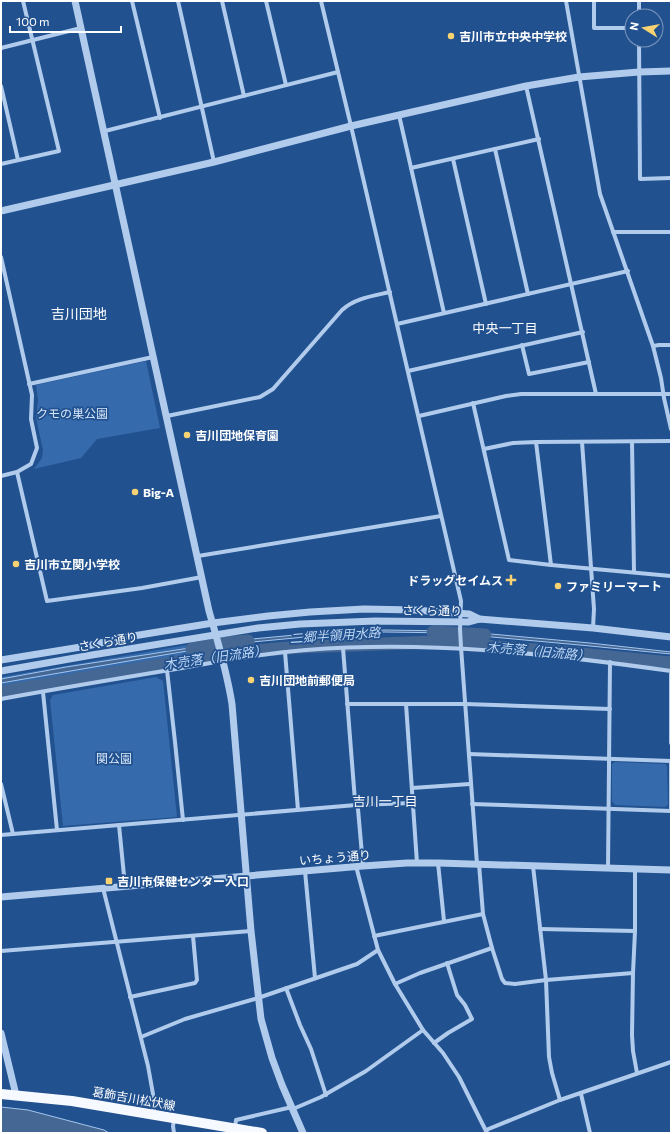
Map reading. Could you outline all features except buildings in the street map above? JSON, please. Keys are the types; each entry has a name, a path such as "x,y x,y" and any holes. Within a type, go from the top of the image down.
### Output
{"main road":[{"name":"葛飾吉川松伏線","path":"1,1094 72,1101 262,1133"}],"street":[{"path":"1,164 59,151 23,1"},
{"path":"75,1 105,131 202,577 216,637 223,659 232,704 251,931 261,1019 282,1085 303,1133"},
{"path":"132,1 160,118"},
{"path":"178,1 214,162"},
{"path":"222,1 244,96"},
{"path":"266,1 286,85"},
{"path":"321,1 352,126 460,598 461,648 470,784 483,914 492,948 502,979 505,983 515,984 633,973"},
{"path":"566,1 600,194 653,346 662,381 671,429"},
{"path":"594,1 594,28 624,28"},
{"path":"1,48 82,28"},
{"path":"639,48 640,179 671,178"},
{"path":"1,211 214,162 352,126 526,86 579,77 671,71"},
{"path":"105,131 338,72"},
{"path":"1,86 18,160"},
{"path":"526,86 596,394"},
{"path":"399,115 444,313"},
{"path":"411,168 538,139"},
{"path":"496,149 528,294"},
{"path":"453,159 486,304"},
{"path":"613,232 671,232"},
{"path":"1,257 32,394 31,419 37,448 32,464 17,472 1,476"},
{"path":"397,324 628,272"},
{"path":"167,416 266,394 273,389 348,305 390,292"},
{"path":"408,371 583,332"},
{"path":"653,346 671,345"},
{"path":"522,346 529,374 589,362"},
{"path":"29,384 153,356"},
{"path":"419,416 506,396 521,394 671,394"},
{"path":"473,404 509,560 671,576"},
{"path":"484,449 513,443 536,442 671,441"},
{"path":"536,442 551,564"},
{"path":"582,442 594,609 593,628"},
{"path":"632,442 634,572"},
{"path":"17,472 47,601 142,588 202,577"},
{"path":"198,556 441,516"},
{"name":"さくら通り","path":"1,660 87,646 127,637 213,623 275,615 364,609 460,613 469,614 479,619"},
{"path":"479,619 593,628 671,637"},
{"name":"さくら通り","path":"1,671 216,637 258,628 412,620 460,625 479,619"},
{"path":"343,648 355,801 358,809 359,866 378,950 395,984 423,1030 443,1053 459,1076 486,1132 560,1100 671,1062"},
{"path":"1,699 223,659 285,652 343,648 461,648 610,662 671,671 671,743"},
{"path":"285,652 298,810"},
{"path":"608,869 610,662"},
{"path":"167,670 176,742 183,820"},
{"path":"43,692 57,830"},
{"path":"348,704 465,704 610,709"},
{"path":"406,704 417,863"},
{"path":"469,754 671,761 671,810 472,804"},
{"path":"1,784 13,834"},
{"path":"412,788 470,784"},
{"path":"1,835 356,805 412,803"},
{"path":"119,825 125,886"},
{"name":"いちょう通り","path":"1,896 305,870 417,863 671,870"},
{"path":"438,863 444,921"},
{"path":"532,866 546,980 549,1057 560,1100"},
{"path":"635,869 633,1051 637,1073"},
{"path":"305,870 315,978"},
{"path":"103,888 141,1037 153,1094 154,1115"},
{"path":"374,936 483,914"},
{"path":"540,929 635,931"},
{"path":"1,951 251,931"},
{"path":"130,997 195,983 197,980 193,936"},
{"path":"395,984 420,973 492,948"},
{"path":"141,1037 185,1019 258,998 357,964 378,950"},
{"path":"434,1043 448,1032 472,1020 465,1005 457,995 447,963"},
{"path":"286,988 311,1049 326,1094"},
{"path":"235,1128 236,1120 292,1108 326,1094 366,1072 423,1030"},
{"path":"1,1034 16,1095"},
{"path":"581,1094 590,1133"},
{"path":"174,1118 174,1133"}],"green space":[{"name":"クモの巣公園","path":"146,361 160,428 97,439 81,458 34,469 42,458 43,450 36,418 38,400 36,385"},
{"path":"210,641 216,659 1,696 1,677"},
{"name":"関公園","path":"156,677 163,681 177,817 63,826 50,700 53,695"},
{"path":"615,762 665,764 667,766 668,805 665,807 615,805 612,801 612,764"}],"shaded area":[{"path":"385,630 451,631 451,633 385,632 327,635 231,644 231,641 327,632"},
{"path":"469,632 590,643 671,652 671,654 470,635"},
{"path":"209,645 210,647 1,683 1,679 66,667"},
{"path":"1,1107 28,1110 104,1130 109,1133 1,1133"}],"waterway":[{"name":"二郷半領用水路","path":"433,632 485,635"},
{"name":"二郷半領用水路","path":"192,649 248,641"},
{"name":"木売落（旧流路）","path":"1,692 231,653 299,647 435,642 561,652 671,663"}],"place":[{"name":"吉川市立中央中学校","path":"451,36"},
{"name":"吉川団地保育園","path":"187,435"},
{"name":"Big-A","path":"135,492"},
{"name":"吉川市立関小学校","path":"16,564"},
{"name":"ドラッグセイムス","path":"511,580"},
{"name":"ファミリーマート","path":"558,586"},
{"name":"吉川団地前郵便局","path":"251,680"},
{"name":"吉川市保健センター入口","path":"109,881"}],"district":[{"name":"吉川団地","path":"79,313"},
{"name":"中央一丁目","path":"505,328"},
{"name":"吉川一丁目","path":"385,801"}]}
